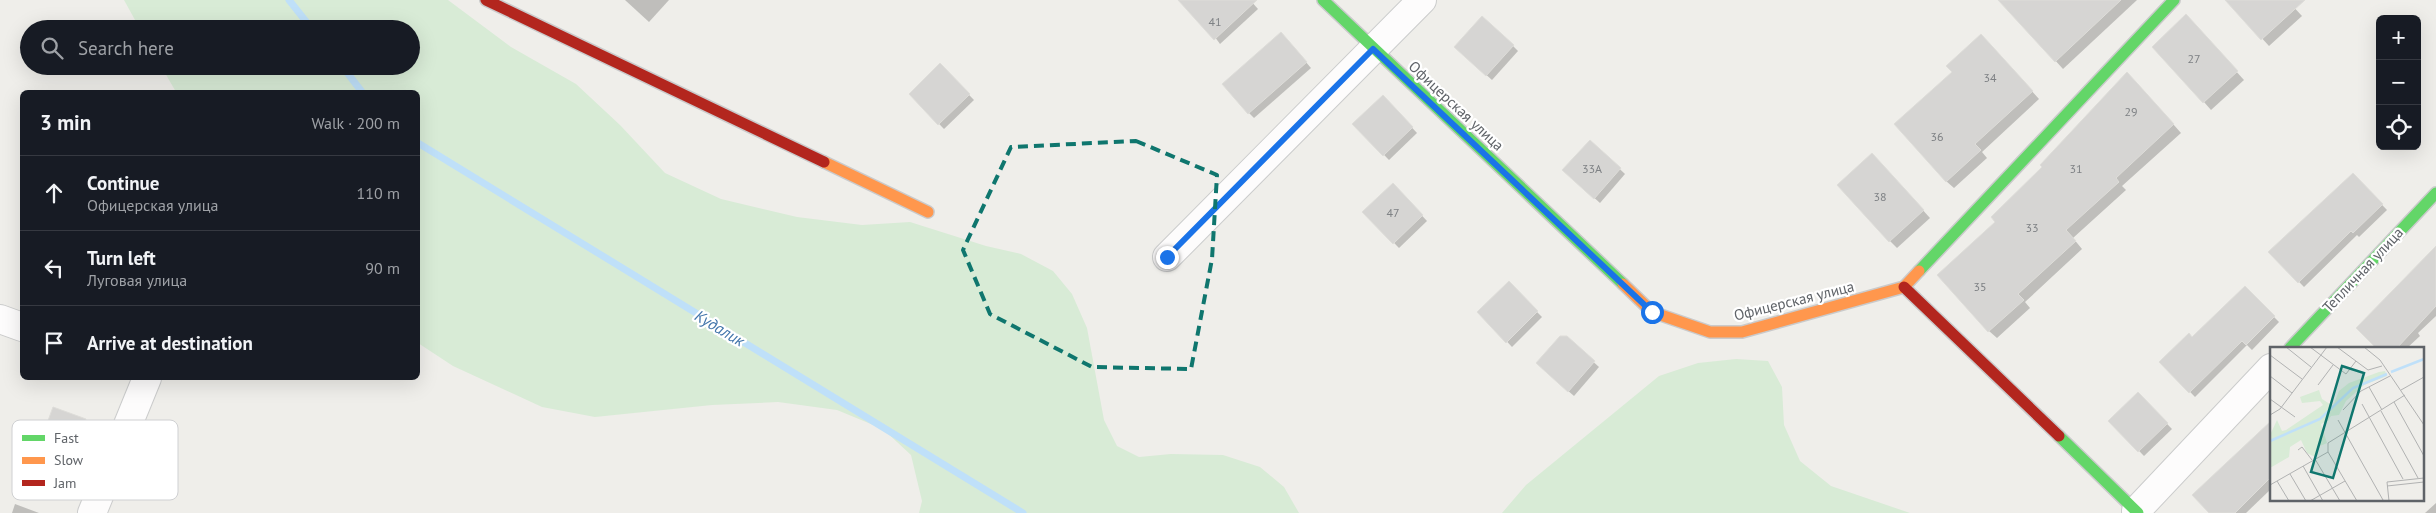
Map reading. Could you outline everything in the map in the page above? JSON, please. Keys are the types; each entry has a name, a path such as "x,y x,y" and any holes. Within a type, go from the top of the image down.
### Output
{"street":[{"path":"486,0 928,212"},
{"name":"Офицерская улица","path":"1323,0 1652,312 1710,332 1742,332 1904,288"},
{"path":"1167,257 1422,0"},
{"path":"2174,0 1904,288 2137,512 2270,369"},
{"name":"Тепличная улица","path":"2291,347 2436,193"},
{"path":"0,318 20,326"},
{"path":"130,420 146,380"},
{"path":"92,513 97,500"}],"highlighted area":[{"path":"1136,141 1217,175 1212,259 1191,369 1092,367 990,314 963,250 1011,147"}],"green space":[{"path":"124,0 448,0 511,47 576,84 620,125 665,173 721,199 797,217 862,225 910,222 986,246 1021,254 1053,271 1072,294 1087,328 1104,420 1117,446 1139,457 1171,454 1223,455 1260,467 1284,487 1299,513 919,513 922,501 911,455 883,429 837,410 778,402 712,405 595,417 542,407 453,366 420,344 420,90 175,90 166,75 420,75 420,20 135,20"},
{"path":"1736,359 1768,361 1782,387 1784,425 1800,461 1831,486 1910,513 1502,513 1526,485 1659,376 1698,363"}],"building":[{"path":"1178,0 1257,0 1214,40"},
{"path":"1998,0 2121,0 2055,62"},
{"path":"2225,0 2305,0 2261,40"},
{"path":"2186,14 2238,71 2203,103 2152,47"},
{"path":"1482,16 1514,45 1486,76 1454,47"},
{"path":"1281,32 1307,62 1248,114 1222,84"},
{"path":"1981,34 2033,91 1975,144 1981,150 1946,182 1894,124 1952,72 1946,66"},
{"path":"940,63 970,94 938,125 909,94"},
{"path":"2127,72 2174,124 2116,178 2119,182 2066,230 2076,241 2018,294 2024,300 1988,332 1937,275 1995,222 1991,217 2042,167 2040,165"},
{"path":"1383,95 1413,127 1383,156 1352,124"},
{"path":"1590,140 1621,168 1594,199 1562,170"},
{"path":"1872,153 1924,210 1889,242 1837,185"},
{"path":"2353,173 2383,204 2353,233 2351,231 2298,283 2268,252"},
{"path":"1393,183 1423,215 1393,244 1362,212"},
{"path":"2436,246 2436,306 2398,347 2375,347 2356,328"},
{"path":"1509,281 1538,311 1506,343 1477,312"},
{"path":"2245,286 2275,316 2246,345 2242,341 2189,393 2159,362 2189,333 2192,337"},
{"path":"1560,336 1567,336 1595,361 1568,392 1536,363"},
{"path":"2138,392 2168,423 2138,452 2108,421"},
{"path":"53,407 86,419 86,420 48,420"},
{"path":"2270,422 2270,478 2235,513 2209,513 2192,495"}],"waterway":[{"name":"Кудалик","path":"289,0 305,20"},
{"name":"Кудалик","path":"349,75 360,90"},
{"name":"Кудалик","path":"420,144 1023,513"}],"traffic: fast":[{"path":"1323,0 1623,284"},
{"path":"1919,271 2174,0"},
{"path":"2291,347 2436,193"},
{"path":"2059,436 2138,513"}],"traffic: slow":[{"path":"824,162 928,212"},
{"path":"1623,284 1652,312 1710,332 1742,332 1904,287 1919,271"}],"traffic: jam":[{"path":"486,0 824,162"},
{"path":"1904,287 2059,436"}],"route":[{"path":"1167,257 1373,49 1652,312"}]}
